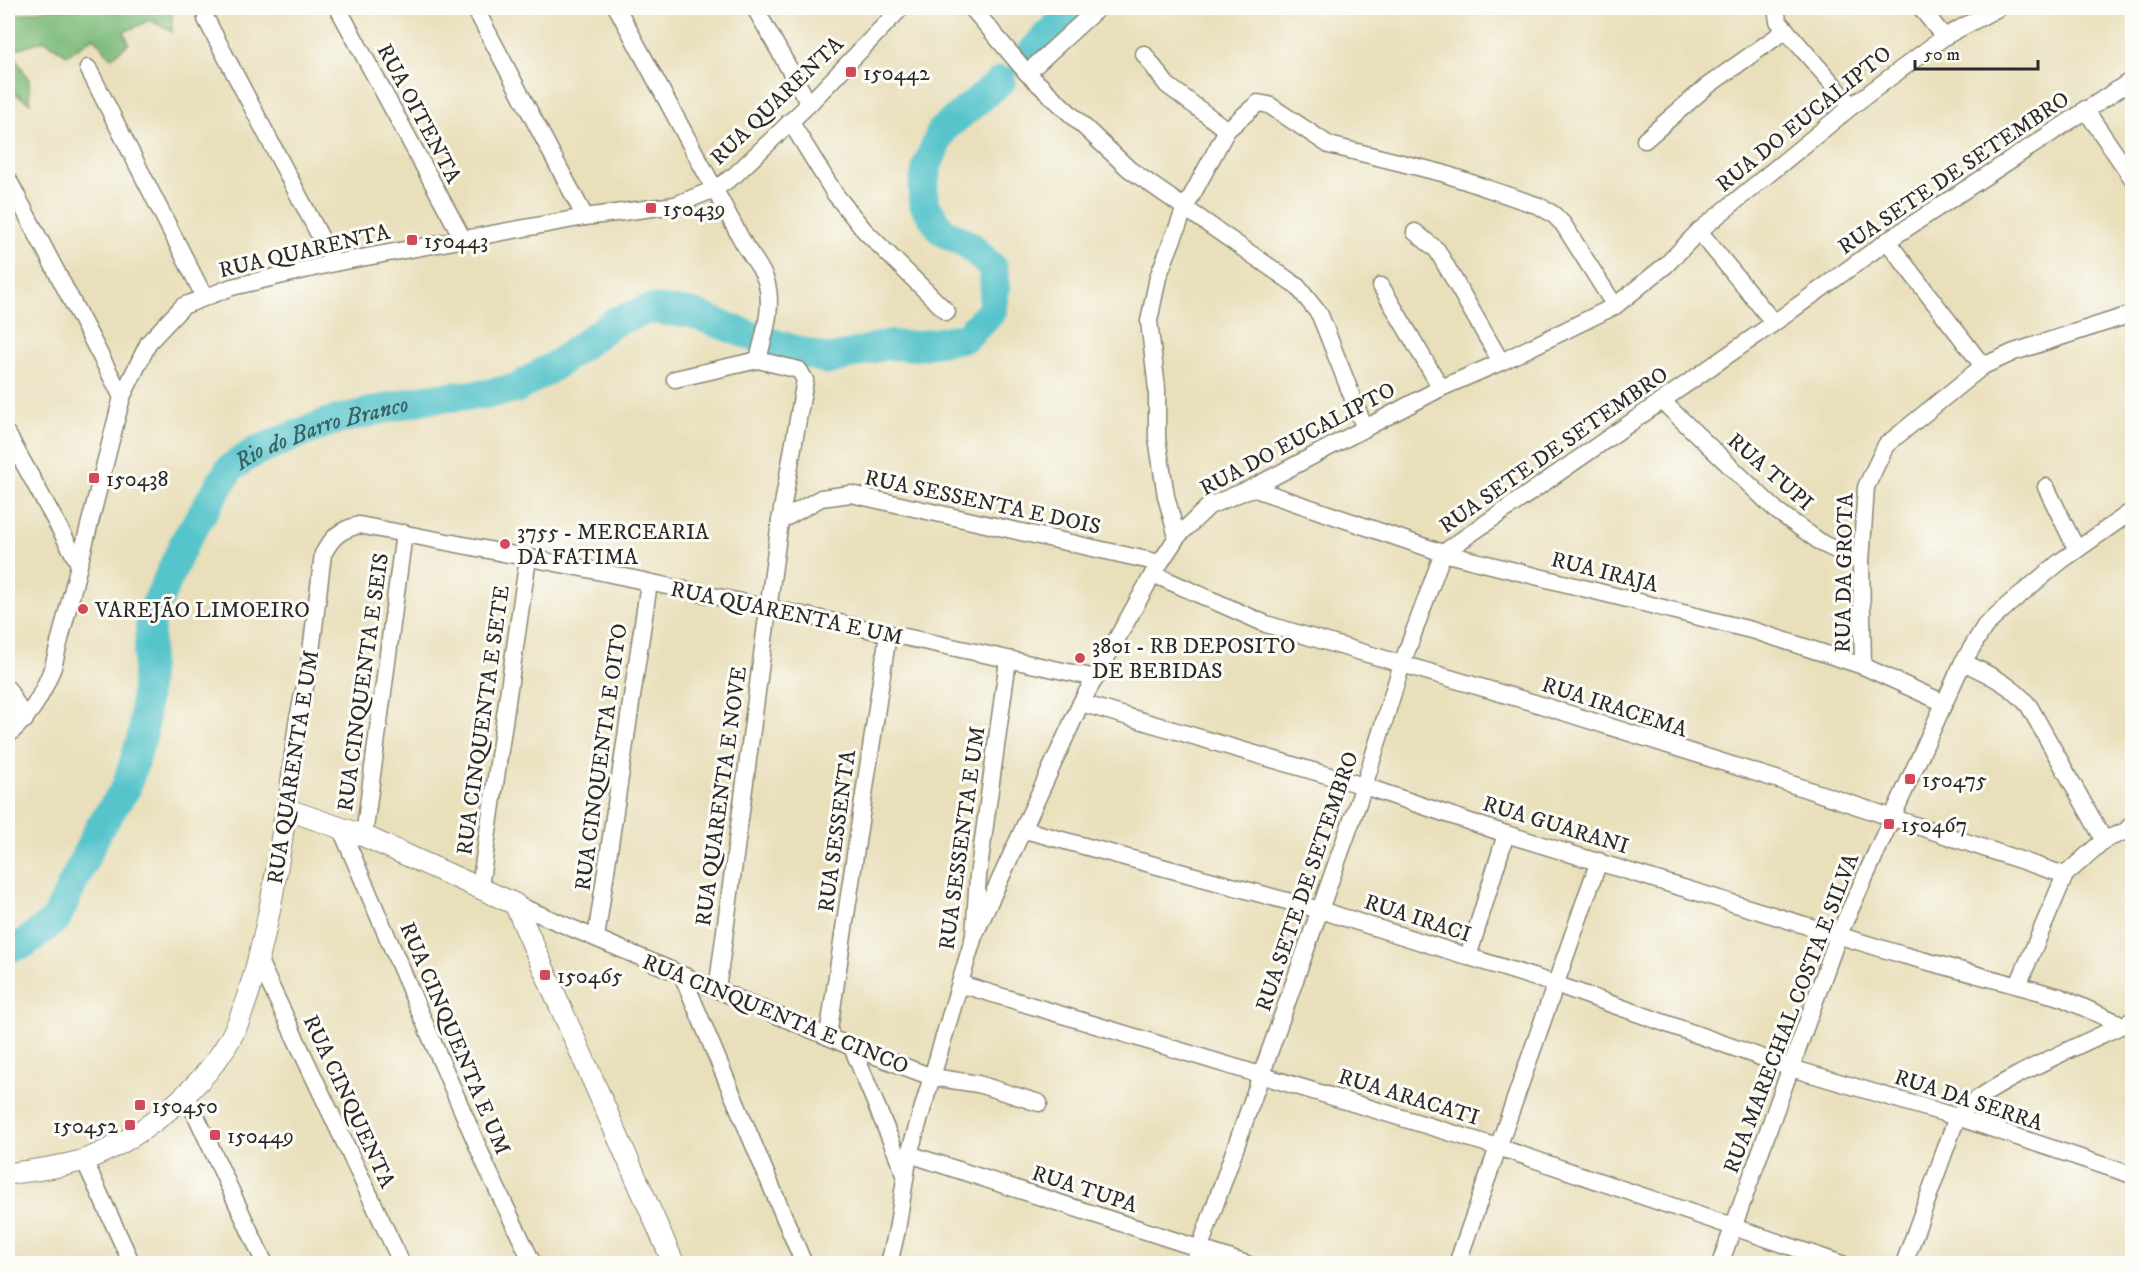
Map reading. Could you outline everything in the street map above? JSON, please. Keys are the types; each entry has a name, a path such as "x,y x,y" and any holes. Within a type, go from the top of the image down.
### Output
{"street":[{"name":"RUA OITENTA","path":"338,8 463,239"},
{"path":"475,8 585,217"},
{"path":"617,8 744,244 766,279 768,308 758,360"},
{"path":"755,8 809,104"},
{"path":"972,8 1027,73 1129,169 1297,286 1313,303 1320,315 1365,429"},
{"path":"1027,73 1098,8"},
{"path":"1776,8 1778,21 1852,106"},
{"path":"1921,8 1944,37"},
{"name":"RUA DO EUCALIPTO","path":"974,936 1025,830 1081,703 1156,568 1177,537 1209,506 1252,488 1441,388 1502,362 1615,306 1666,265 1699,231 1852,106 1944,37 1998,8"},
{"name":"RUA QUARENTA","path":"8,735 25,720 39,702 53,667 122,397 149,342 183,306 204,296 334,263 585,217 675,205 715,189 735,175 809,104 898,9"},
{"path":"206,20 334,263"},
{"path":"1645,140 1706,87 1786,30"},
{"path":"1144,54 1167,85 1227,130"},
{"path":"88,68 204,296"},
{"name":"RUA SETE DE SETEMBRO","path":"1197,1256 1263,1075 1364,786 1402,664 1443,553 1774,324 1887,241 2085,109 2133,80"},
{"path":"1177,537 1166,496 1157,438 1157,390 1149,321 1158,277 1185,208 1227,130 1263,101 1329,144 1442,173 1539,206 1563,224 1615,306"},
{"path":"2085,109 2133,178"},
{"path":"790,121 836,194 864,230 947,312"},
{"path":"8,179 122,397"},
{"path":"1699,231 1774,324"},
{"path":"1415,232 1437,250 1502,362"},
{"path":"1887,241 1983,366"},
{"path":"1381,286 1441,388"},
{"name":"RUA DA GROTA","path":"1863,666 1861,561 1866,487 1886,446 1983,366 2014,352 2133,314"},
{"path":"675,379 758,360 799,370 805,380 780,521 769,607"},
{"name":"RUA TUPI","path":"1662,401 1777,511 1823,544 1861,561"},
{"path":"8,435 78,562"},
{"path":"2046,487 2077,550"},
{"name":"RUA IRAJA","path":"1252,488 1443,553 1755,631 1863,666 1944,703"},
{"name":"RUA SESSENTA E DOIS","path":"780,521 821,498 851,494 1156,568"},
{"name":"RUA MARECHAL COSTA E SILVA","path":"1720,1263 1839,934 1963,662 1985,626 2077,550 2133,511"},
{"name":"RUA QUARENTA E UM","path":"8,1174 54,1168 84,1160 147,1127 186,1094 226,1044 241,1016 279,859 297,723 309,668 323,554 332,539 342,529 359,525 404,533 769,607 1096,678"},
{"name":"RUA CINQUENTA E SEIS","path":"364,836 404,533"},
{"name":"RUA CINQUENTA E SETE","path":"480,887 528,558"},
{"name":"RUA IRACEMA","path":"1156,568 1266,624 1541,705 2065,875"},
{"name":"RUA CINQUENTA E OITO","path":"596,938 649,583"},
{"name":"RUA QUARENTA E NOVE","path":"717,990 769,607"},
{"name":"RUA SESSENTA","path":"828,1036 888,634"},
{"name":"RUA SESSENTA E UM","path":"889,1263 897,1230 904,1172 974,936 978,876 1008,660"},
{"path":"1963,662 1994,676 2017,691 2029,706 2104,840"},
{"path":"8,689 25,720"},
{"name":"RUA GUARANI","path":"1081,703 1364,786 1506,834 1925,962 2018,985 2128,1023"},
{"name":"RUA CINQUENTA E CINCO","path":"286,809 364,836 683,977 852,1047 932,1077 978,1084 1039,1103"},
{"path":"2018,985 2065,875 2104,840 2119,835 2133,824"},
{"name":"RUA CINQUENTA E UM","path":"341,829 487,1168 533,1263"},
{"name":"RUA IRACI","path":"1025,830 1320,910 1555,984 1791,1068"},
{"path":"1468,957 1506,834"},
{"path":"1457,1263 1599,861"},
{"path":"515,904 674,1263"},
{"name":"RUA CINQUENTA","path":"257,957 402,1263"},
{"path":"683,977 804,1263"},
{"name":"RUA ARACATI","path":"960,984 1498,1147 1842,1263"},
{"path":"1904,1263 1957,1117 1970,1103 2002,1084 2128,1023"},
{"path":"852,1047 904,1172"},
{"name":"RUA DA SERRA","path":"1791,1068 1957,1117 2133,1175"},
{"path":"186,1094 265,1263"},
{"name":"RUA TUPA","path":"909,1154 1197,1256 1247,1263"},
{"path":"84,1160 132,1263"}],"green space":[{"path":"51,8 172,8 172,32 150,20 124,32 129,43 111,58 94,37 67,55 44,40 11,51 29,80 30,103 8,89 8,11 18,15"}],"waterway":[{"name":"Rio do Barro Branco","path":"1024,62 1047,35 1079,8"},
{"name":"Rio do Barro Branco","path":"768,342 829,360 886,345 917,346 966,337 992,311 995,288 993,268 969,245 942,231 924,204 923,188 927,166 942,130 1001,81"},
{"name":"Rio do Barro Branco","path":"8,948 24,944 56,919 98,830 126,788 143,733 151,616 185,541 230,468 258,450 329,422 425,399 486,394 517,388 554,366 614,322 649,309 691,313 757,338"}],"place":[{"name":"150442","path":"851,72"},
{"name":"150439","path":"651,208"},
{"name":"150443","path":"412,240"},
{"name":"150438","path":"94,478"},
{"name":"3755 - MERCEARIA DA FATIMA","path":"505,544"},
{"name":"VAREJÃO LIMOEIRO","path":"83,609"},
{"name":"3801 - RB DEPOSITO DE BEBIDAS","path":"1080,658"},
{"name":"150475","path":"1910,779"},
{"name":"150467","path":"1889,824"},
{"name":"150465","path":"545,975"},
{"name":"150450","path":"140,1105"},
{"name":"150452","path":"130,1125"},
{"name":"150449","path":"215,1135"}]}
